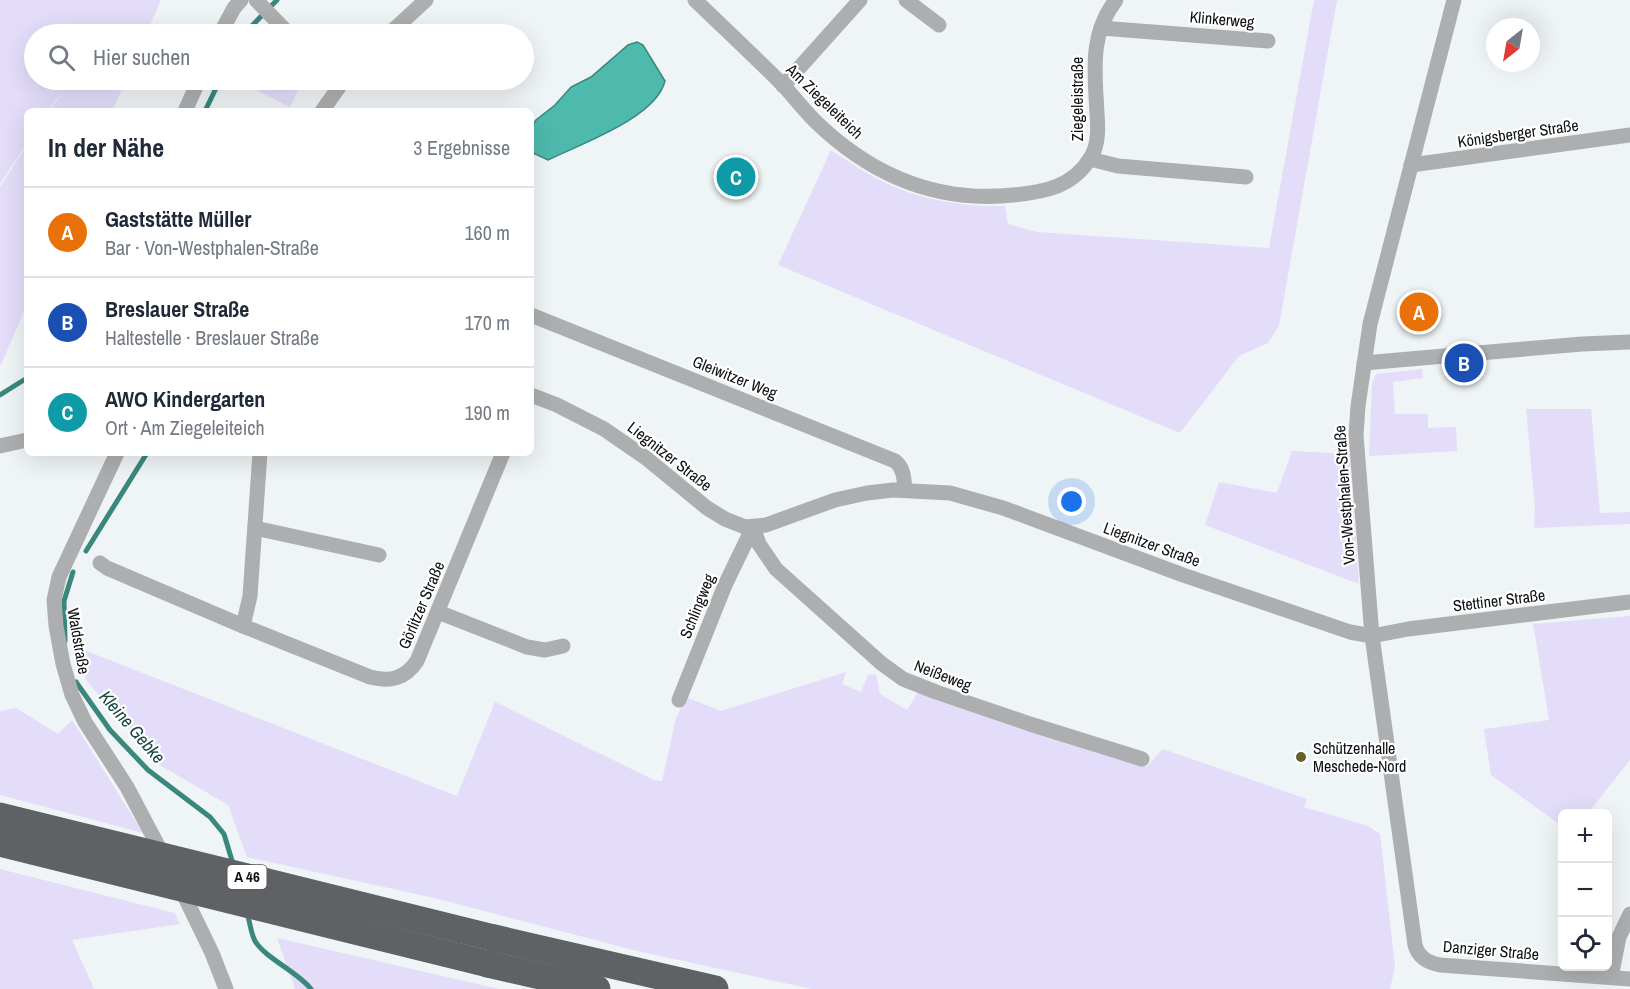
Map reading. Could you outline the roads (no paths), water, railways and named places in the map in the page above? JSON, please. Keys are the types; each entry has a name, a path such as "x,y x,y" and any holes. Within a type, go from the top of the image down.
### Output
{"highway":[{"name":"A 46","path":"0,816 491,951 597,989"},
{"name":"A 46","path":"0,843 491,951 715,989"}],"street":[{"path":"225,24 241,0"},
{"path":"256,0 280,24"},
{"path":"400,24 426,0"},
{"name":"Am Ziegeleiteich","path":"695,0 783,86 816,122 847,148 877,168 921,187 950,194 975,197 1023,195"},
{"path":"783,86 860,0"},
{"path":"906,0 939,25"},
{"name":"Ziegeleistraße","path":"1023,195 1052,190 1068,180 1090,159 1096,145 1098,126 1094,61 1101,28 1116,0"},
{"name":"Von-Westphalen-Straße","path":"1422,958 1415,945 1372,636 1356,435 1364,363 1374,306 1454,0"},
{"name":"Klinkerweg","path":"1101,28 1268,40"},
{"path":"186,108 194,90"},
{"path":"324,108 334,90"},
{"name":"Königsberger Straße","path":"1411,165 1630,135"},
{"path":"1090,159 1118,166 1246,177"},
{"name":"Gleiwitzer Weg","path":"534,316 895,461 904,474 905,490"},
{"path":"1364,363 1630,342"},
{"name":"Liegnitzer Straße","path":"534,396 604,429 646,458 716,514 736,524 753,528 843,498 881,491 905,490 950,494 981,500 1183,575 1350,632 1372,636"},
{"path":"0,446 24,441"},
{"name":"Waldstraße","path":"116,456 59,577 54,600 59,646 72,695 85,722 128,787 212,953 226,989"},
{"path":"243,626 250,596 260,456"},
{"name":"Görlitzer Straße","path":"100,563 243,626 370,676 394,679 407,674 412,668 438,612 502,456"},
{"path":"255,528 379,555"},
{"name":"Schlingweg","path":"679,700 724,585 753,528"},
{"name":"Neißeweg","path":"753,528 759,544 777,569 881,663 903,679 936,693 1142,759"},
{"name":"Stettiner Straße","path":"1372,636 1408,629 1630,602"},
{"path":"438,612 527,647 544,650 563,646"},
{"path":"1611,977 1619,937 1630,914"},
{"name":"Danziger Straße","path":"1422,958 1440,964 1630,979"}],"waterway":[{"name":"Kleine Gebke","path":"254,24 277,0"},
{"name":"Kleine Gebke","path":"206,108 215,90"},
{"path":"0,395 24,380"},
{"name":"Kleine Gebke","path":"86,551 145,456"},
{"name":"Kleine Gebke","path":"65,641 64,601 73,572"},
{"name":"Kleine Gebke","path":"76,682 110,730 148,770 210,817 224,834 233,864"},
{"name":"Kleine Gebke","path":"247,913 255,941 260,947 311,989"}],"place":[{"name":"AWO Kindergarten","path":"736,177"},
{"name":"Gaststätte Müller","path":"1419,312"},
{"name":"Breslauer Straße","path":"1464,363"},
{"name":"Schützenhalle Meschede-Nord","path":"1301,757"}]}
